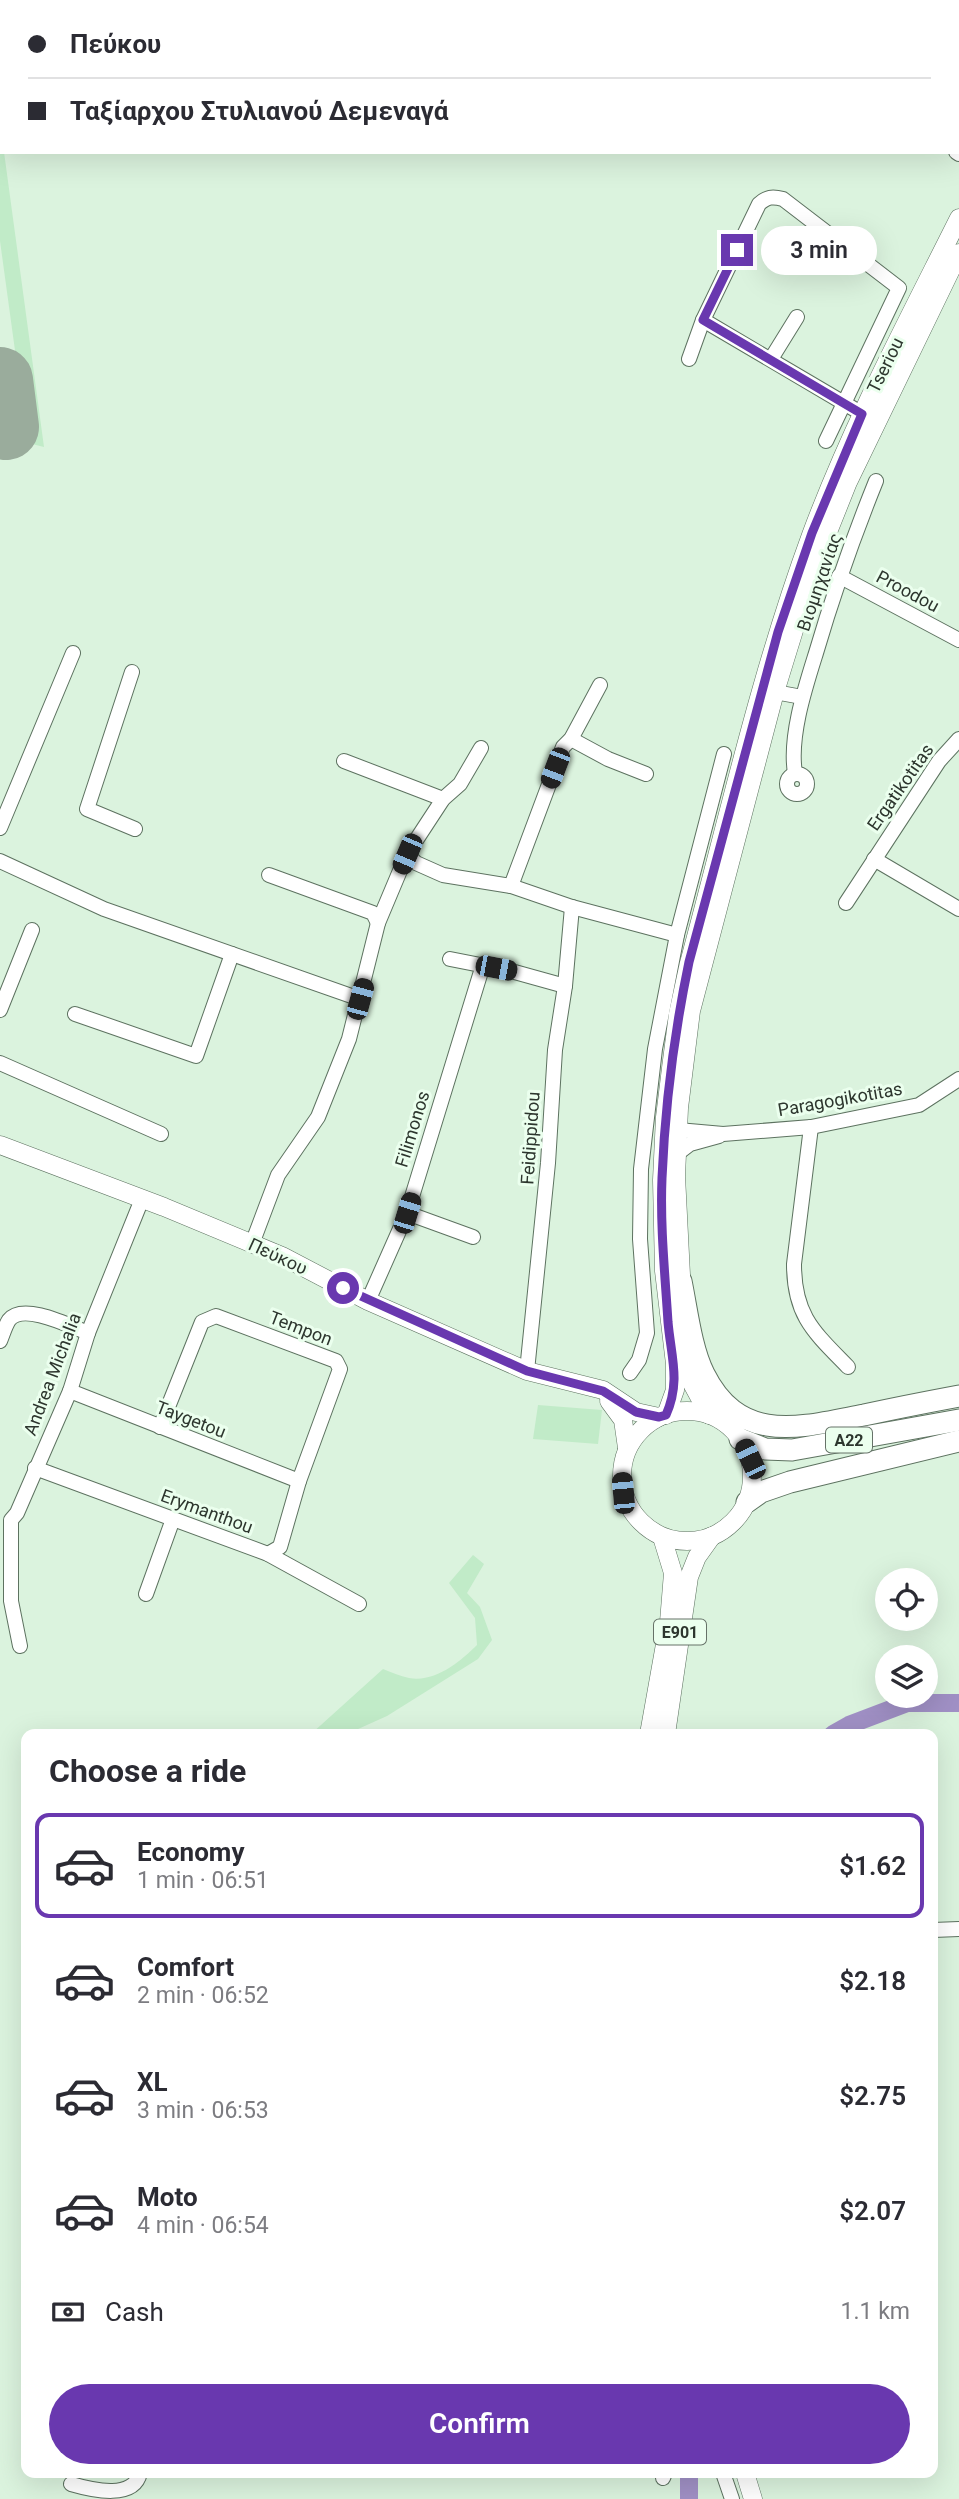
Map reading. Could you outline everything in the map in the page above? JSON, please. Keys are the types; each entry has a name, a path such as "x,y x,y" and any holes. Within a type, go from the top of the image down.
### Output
{"highway":[{"path":"681,1281 698,1355 707,1379 733,1410 756,1423 799,1427 959,1396"},
{"name":"A22","path":"740,1439 765,1449 792,1450 959,1420"},
{"name":"A22","path":"747,1502 761,1492 790,1482 959,1441"}],"main road":[{"name":"Tseriou","path":"709,1415 689,1378 676,1209 678,1130 691,1011 775,692 813,572 848,482 869,418 916,303 959,218"},
{"name":"Tseriou","path":"663,1416 675,1390 664,1271 662,1180 665,1117 678,1014 689,962 778,632 812,533 869,418 959,253"},
{"name":"Πεύκου","path":"0,1145 282,1256 368,1301 527,1371 592,1387 610,1394 636,1412 663,1416"},
{"name":"Πεύκου","path":"592,1387 605,1396 620,1414 627,1448"},
{"path":"681,1411 709,1415 724,1423 740,1439 750,1459 752,1482 747,1502 737,1519 721,1532 702,1540 682,1542 662,1537 645,1527 631,1511 623,1493 621,1470 627,1448 640,1430 663,1416 681,1411"},
{"name":"E901","path":"667,1729 689,1577 696,1557 712,1536"},
{"name":"E901","path":"650,1729 669,1622 673,1573 662,1537"},
{"path":"747,2478 753,2499"}],"street":[{"path":"689,359 703,320 759,204 766,198 783,200 916,303"},
{"path":"826,441 899,288"},
{"path":"771,359 797,317"},
{"path":"703,320 869,418"},
{"name":"Βιομηχανίας","path":"794,773 793,757 802,697 839,576 874,486 848,482"},
{"name":"Proodou","path":"839,576 959,640"},
{"path":"0,828 73,653"},
{"path":"132,672 87,809 135,829"},
{"path":"511,886 563,747 571,739 600,685"},
{"path":"775,692 802,697"},
{"path":"571,739 608,759 646,774"},
{"name":"Ergatikotitas","path":"846,903 939,761 959,739"},
{"path":"252,1244 278,1175 318,1117 349,1039 378,923 407,854 443,799 460,784 481,748"},
{"path":"630,1373 639,1360 647,1333 640,1239 641,1169 654,1049 677,934 724,754"},
{"path":"344,761 443,799"},
{"path":"407,854 416,863 443,875 511,886 572,907 677,934"},
{"name":"Ergatikotitas","path":"874,859 959,909"},
{"path":"0,861 104,909 360,999"},
{"path":"269,875 373,913 378,923"},
{"name":"Feidippidou","path":"527,1371 548,1163 555,1050 565,986 572,907"},
{"path":"0,1010 32,930"},
{"path":"75,1014 197,1056 232,954"},
{"path":"450,959 565,986"},
{"name":"Filimonos","path":"368,1301 407,1213 483,965"},
{"path":"0,1063 161,1134"},
{"name":"Paragogikotitas","path":"678,1130 723,1135 811,1127 919,1105 958,1081"},
{"path":"811,1127 794,1283 799,1307 813,1330 848,1367"},
{"path":"677,1154 690,1144 723,1135"},
{"name":"Andrea Michalia","path":"20,1646 11,1601 5,1520 18,1513 70,1391 88,1333 142,1199"},
{"path":"407,1213 473,1237"},
{"path":"0,1341 10,1319 20,1313 32,1312 88,1333"},
{"name":"Tempon","path":"160,1427 202,1322 216,1316 335,1361 340,1369 299,1481 280,1547 268,1554"},
{"name":"Taygetou","path":"70,1391 299,1481"},
{"name":"Erymanthou","path":"35,1468 268,1554 359,1604"},
{"path":"146,1594 173,1519"},
{"path":"938,1930 959,1929"},
{"path":"71,2484 115,2496 130,2493 138,2484 139,2478"},
{"path":"725,2478 732,2499"}],"green space":[{"path":"0,154 4,154 44,447 0,436 0,433 27,438 0,241"},
{"path":"538,1405 602,1410 598,1444 533,1439"},
{"path":"473,1555 484,1564 467,1593 480,1607 492,1640 478,1659 387,1716 358,1729 317,1729 383,1669 409,1678 428,1677 455,1664 477,1645 475,1618 449,1583"}],"waterway":[{"path":"842,1729 907,1703 959,1703"},
{"path":"689,2478 689,2499"}],"runway":[{"path":"0,380 6,427"}],"route":[{"path":"343,1288 527,1371 603,1391 636,1412 659,1417 666,1415 672,1403 675,1364 668,1325 664,1271 662,1180 665,1117 678,1014 689,962 778,632 812,533 862,414 703,320 737,250"}]}
